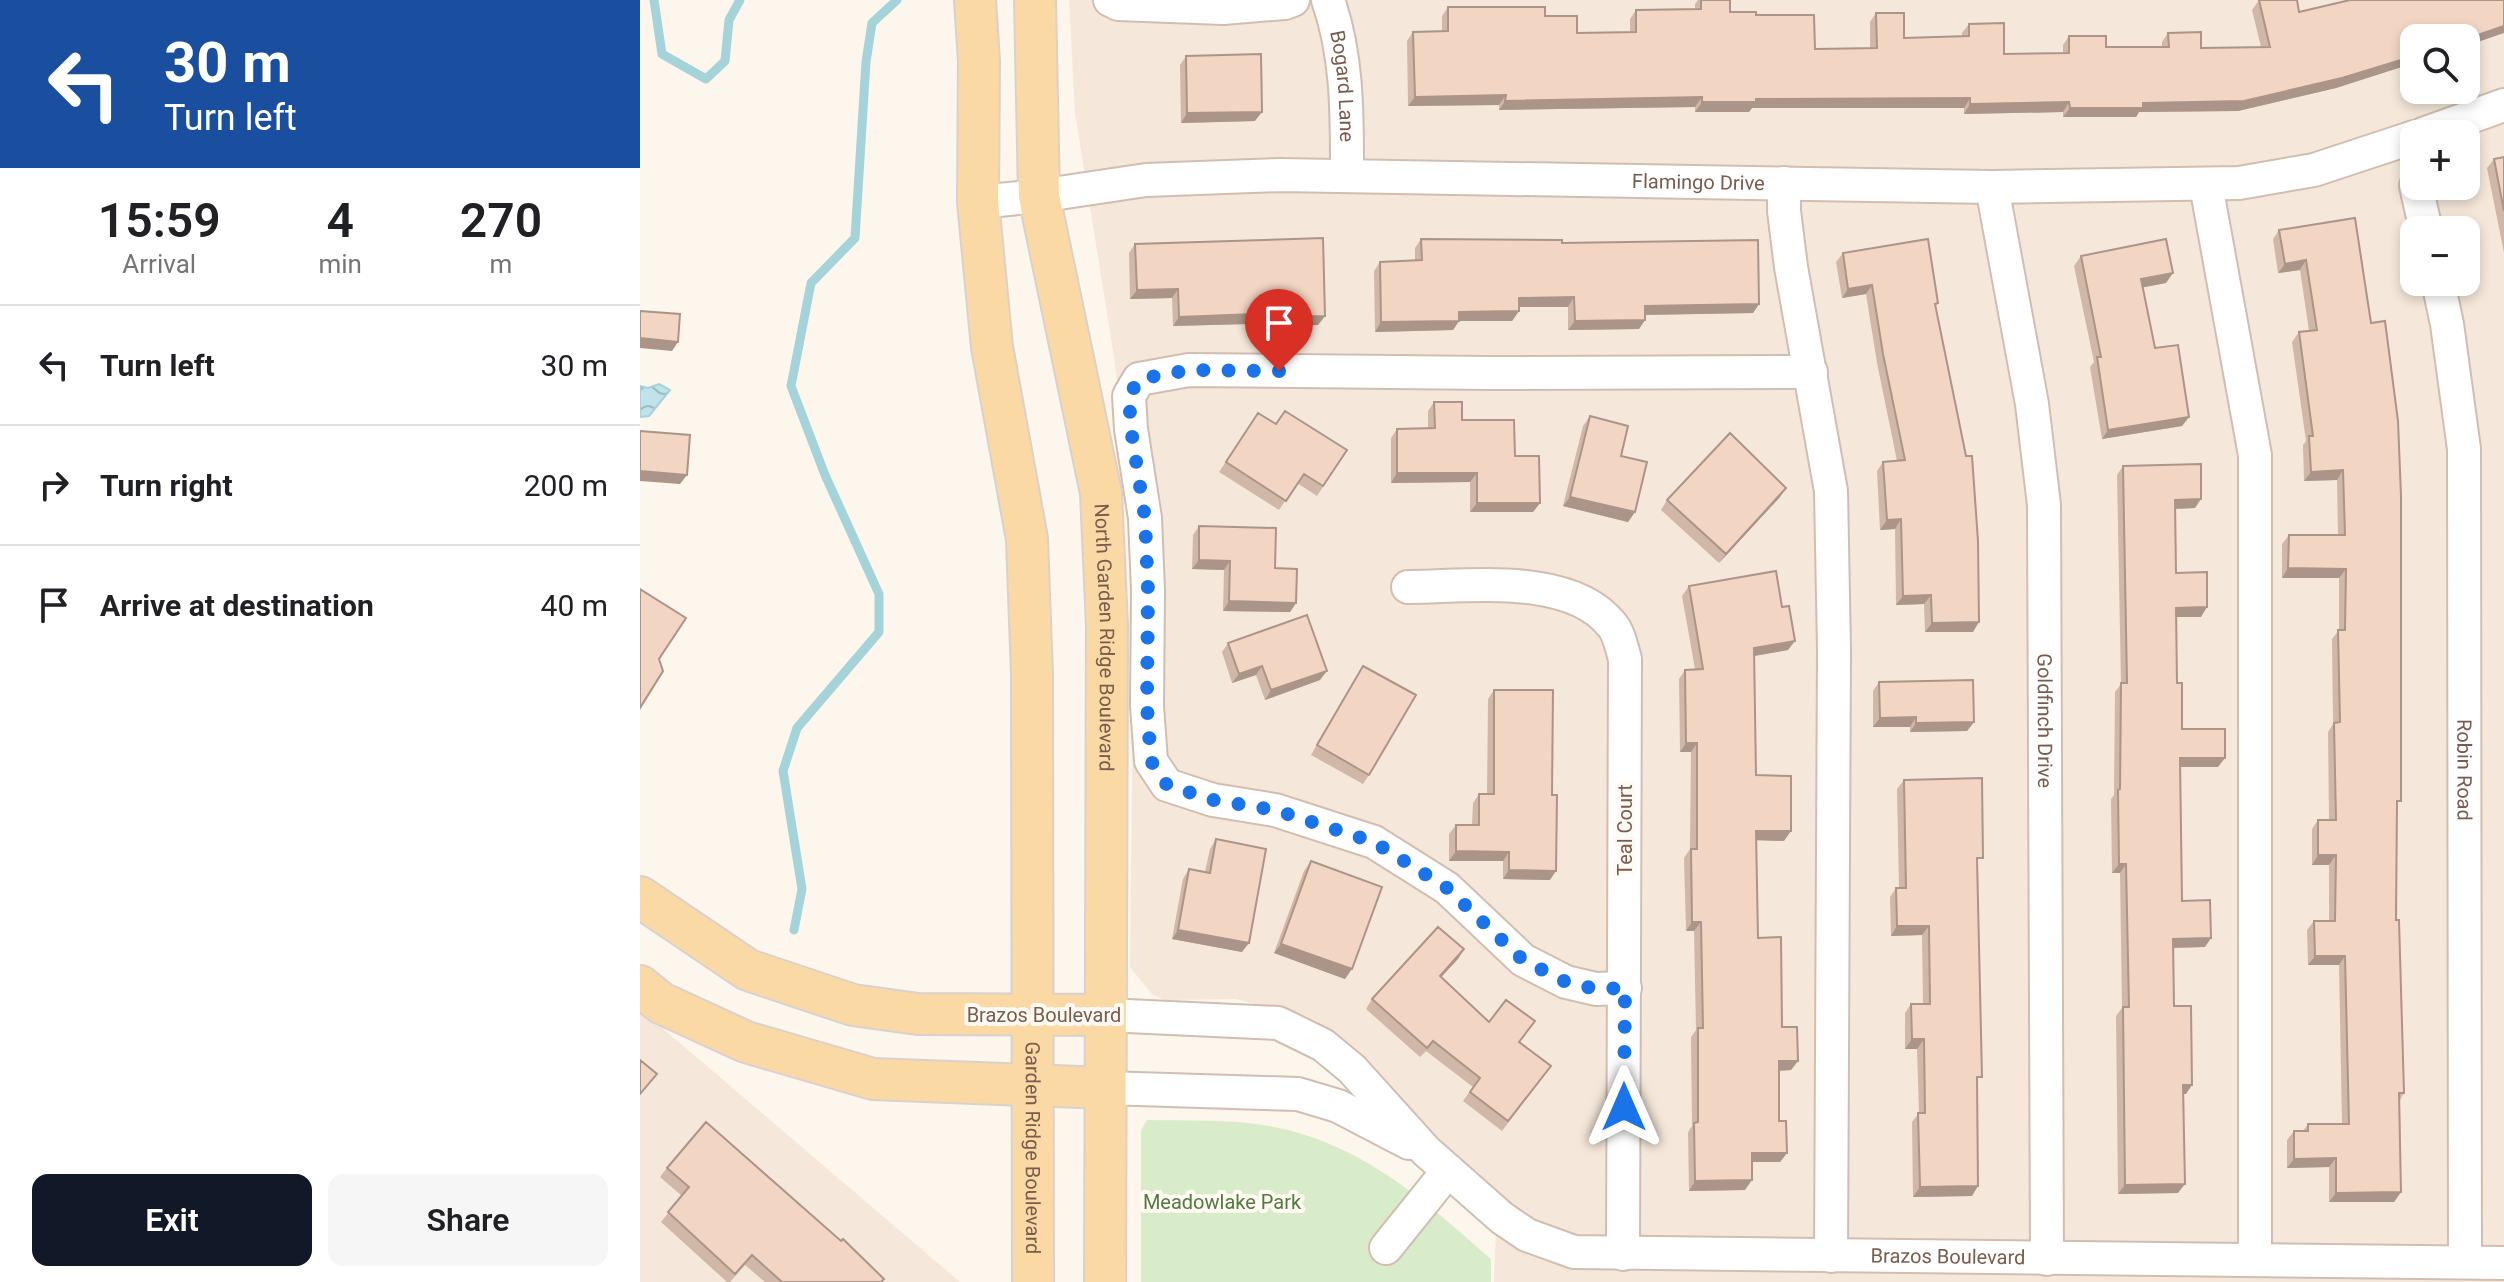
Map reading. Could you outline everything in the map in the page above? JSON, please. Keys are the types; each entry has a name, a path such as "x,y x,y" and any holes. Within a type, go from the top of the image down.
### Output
{"main road":[{"path":"975,0 979,61 978,202 992,347 1027,539 1032,675 1033,1015"},
{"name":"North Garden Ridge Boulevard","path":"1035,0 1039,196 1101,493 1107,625 1105,1282"},
{"name":"Brazos Boulevard","path":"640,897 748,970 853,1005 918,1014 1106,1015"},
{"name":"Brazos Boulevard","path":"640,986 661,1003 746,1042 873,1079 1105,1088"},
{"name":"Garden Ridge Boulevard","path":"1033,1015 1033,1282"}],"street":[{"path":"1110,0 1118,4 1223,8 1293,0"},
{"name":"Bogard Lane","path":"1328,0 1347,88 1347,175"},
{"name":"Flamingo Drive","path":"2462,120 2504,105"},
{"name":"Flamingo Drive","path":"978,202 1146,180 1233,175 1992,187 2206,185 2239,183 2314,170 2400,142"},
{"path":"1784,183 1791,267 1824,440 1831,507 1834,650 1831,1256"},
{"path":"2206,185 2255,455 2255,1260"},
{"name":"Goldfinch Drive","path":"1992,187 2032,404 2044,505 2047,1259"},
{"name":"Robin Road","path":"2441,296 2464,449 2465,1262"},
{"path":"1625,988 1596,989 1566,982 1523,960 1447,888 1374,842 1275,810 1213,800 1167,785 1151,761 1147,706 1145,518 1129,396 1139,379 1189,370 1811,372"},
{"name":"Teal Court","path":"1408,587 1507,587 1558,591 1583,601 1614,626 1625,659 1623,1254"},
{"name":"Brazos Boulevard","path":"1106,1015 1278,1023 1323,1045 1352,1069 1437,1162 1502,1218 1527,1235 1574,1252 2504,1263"},
{"name":"Brazos Boulevard","path":"1105,1088 1298,1094 1338,1106 1437,1162"},
{"path":"1386,1248 1437,1162"}],"shaded area":[{"path":"1069,0 2504,0 2504,1282 1494,1282 1497,1196 1396,1099 1282,1011 1236,999 1165,1000 1152,994 1130,967 1135,523 1114,357 1075,113"},
{"path":"640,1009 960,1282 640,1282"}],"green space":[{"name":"Meadowlake Park","path":"1147,1120 1263,1125 1329,1144 1359,1158 1414,1194 1491,1259 1491,1282 1141,1282 1141,1130"}],"water":[{"path":"659,384 670,390 649,416 640,417 640,386 648,388"}],"building":[{"path":"1701,0 1730,0 1730,12 1814,15 1815,49 1877,48 1876,13 1904,13 1904,38 1969,36 1969,24 2004,23 2004,54 2069,53 2069,36 2106,36 2106,47 2169,47 2168,33 2201,32 2201,48 2270,47 2259,0 2297,0 2299,12 2350,0 2504,0 2504,26 2480,34 2480,24 2400,24 2400,60 2342,78 2244,101 2143,103 2143,108 2070,108 2069,102 1970,104 1970,98 1702,102 1702,97 1505,101 1506,95 1415,97 1413,32 1448,31 1448,7 1545,7 1545,16 1577,16 1577,33 1636,32 1636,10 1701,9"},
{"path":"1261,54 1262,112 1187,113 1186,56"},
{"path":"2504,157 2504,211 2494,159"},
{"path":"2355,218 2371,323 2385,321 2398,421 2401,496 2401,801 2397,801 2396,920 2399,920 2404,1093 2399,1093 2401,1192 2336,1193 2336,1158 2294,1159 2294,1131 2308,1131 2308,1124 2349,1124 2345,956 2315,956 2314,921 2335,921 2336,855 2318,855 2318,820 2336,820 2334,723 2340,722 2338,630 2345,630 2346,569 2288,568 2289,535 2345,535 2343,470 2311,472 2309,436 2313,436 2299,332 2317,330 2306,260 2285,264 2279,230"},
{"path":"1323,238 1325,316 1254,317 1254,314 1179,317 1178,289 1137,290 1135,244"},
{"path":"1421,239 1562,240 1562,243 1758,240 1759,304 1645,306 1645,320 1575,321 1574,297 1519,298 1519,311 1459,312 1459,321 1381,322 1380,262 1422,260"},
{"path":"1928,239 1938,303 1935,304 1966,456 1972,456 1978,541 1979,622 1932,623 1931,595 1903,596 1901,519 1887,520 1883,462 1905,460 1872,285 1848,289 1843,253"},
{"path":"2166,239 2173,273 2141,279 2155,348 2178,345 2189,417 2108,430 2097,357 2101,357 2081,256"},
{"path":"640,311 680,314 678,342 640,338"},
{"path":"1434,402 1462,402 1462,420 1514,420 1515,456 1539,456 1540,503 1477,503 1477,473 1397,473 1397,429 1435,428"},
{"path":"1285,411 1347,450 1323,486 1304,474 1286,501 1226,462 1258,413 1276,424"},
{"path":"1590,416 1628,426 1621,456 1647,462 1635,512 1570,497"},
{"path":"640,431 690,435 687,475 640,471"},
{"path":"1730,433 1786,488 1726,554 1667,500"},
{"path":"2201,464 2201,499 2175,500 2176,573 2207,572 2207,607 2176,608 2177,683 2182,683 2182,729 2225,729 2225,758 2180,758 2182,901 2210,900 2211,938 2173,939 2174,1006 2191,1006 2192,1085 2183,1085 2185,1184 2125,1185 2123,1007 2129,1007 2126,864 2119,864 2118,790 2121,683 2127,683 2123,466"},
{"path":"1199,526 1276,528 1275,568 1297,569 1296,603 1229,601 1230,561 1199,560"},
{"path":"1776,571 1782,607 1789,606 1795,641 1754,648 1756,775 1791,776 1791,831 1756,831 1758,938 1781,937 1782,1027 1797,1027 1798,1061 1779,1061 1779,1121 1786,1121 1787,1153 1752,1153 1752,1180 1695,1181 1698,1028 1703,1028 1701,922 1692,922 1691,849 1697,849 1697,743 1686,743 1685,670 1703,669 1689,586"},
{"path":"640,589 686,618 659,659 663,671 640,708"},
{"path":"1307,615 1327,671 1271,690 1262,666 1239,674 1228,643"},
{"path":"1363,666 1416,695 1369,775 1317,745"},
{"path":"1973,680 1974,722 1916,723 1916,717 1880,718 1879,682"},
{"path":"1494,690 1553,690 1552,795 1557,795 1556,871 1509,870 1509,852 1456,851 1456,825 1479,825 1479,794 1494,794"},
{"path":"1982,778 1983,858 1977,858 1982,1077 1977,1077 1978,1186 1920,1187 1918,1113 1925,1113 1924,1039 1912,1039 1911,1004 1930,1004 1929,926 1897,926 1896,888 1906,888 1904,780"},
{"path":"1216,839 1266,849 1249,943 1178,930 1189,869 1210,873"},
{"path":"1311,861 1382,887 1352,969 1281,944"},
{"path":"1438,927 1464,949 1440,976 1489,1022 1506,1000 1535,1021 1519,1042 1551,1066 1508,1121 1470,1092 1480,1078 1433,1041 1427,1048 1372,999"},
{"path":"640,1060 657,1074 640,1094"},
{"path":"706,1122 841,1241 843,1239 884,1279 881,1282 782,1282 752,1255 735,1274 668,1212 689,1187 667,1168"}],"waterway":[{"path":"654,0 662,54 706,79 725,61 729,20 740,0"},
{"path":"794,930 802,889 783,771 797,728 879,632 879,594 825,475 791,386 811,283 855,238 866,62 872,23 897,0"}],"route":[{"path":"1279,371 1189,370 1139,379 1129,396 1145,518 1147,706 1151,761 1167,785 1213,800 1275,810 1374,842 1447,888 1523,960 1566,982 1596,989 1625,988 1624,1107"}]}
